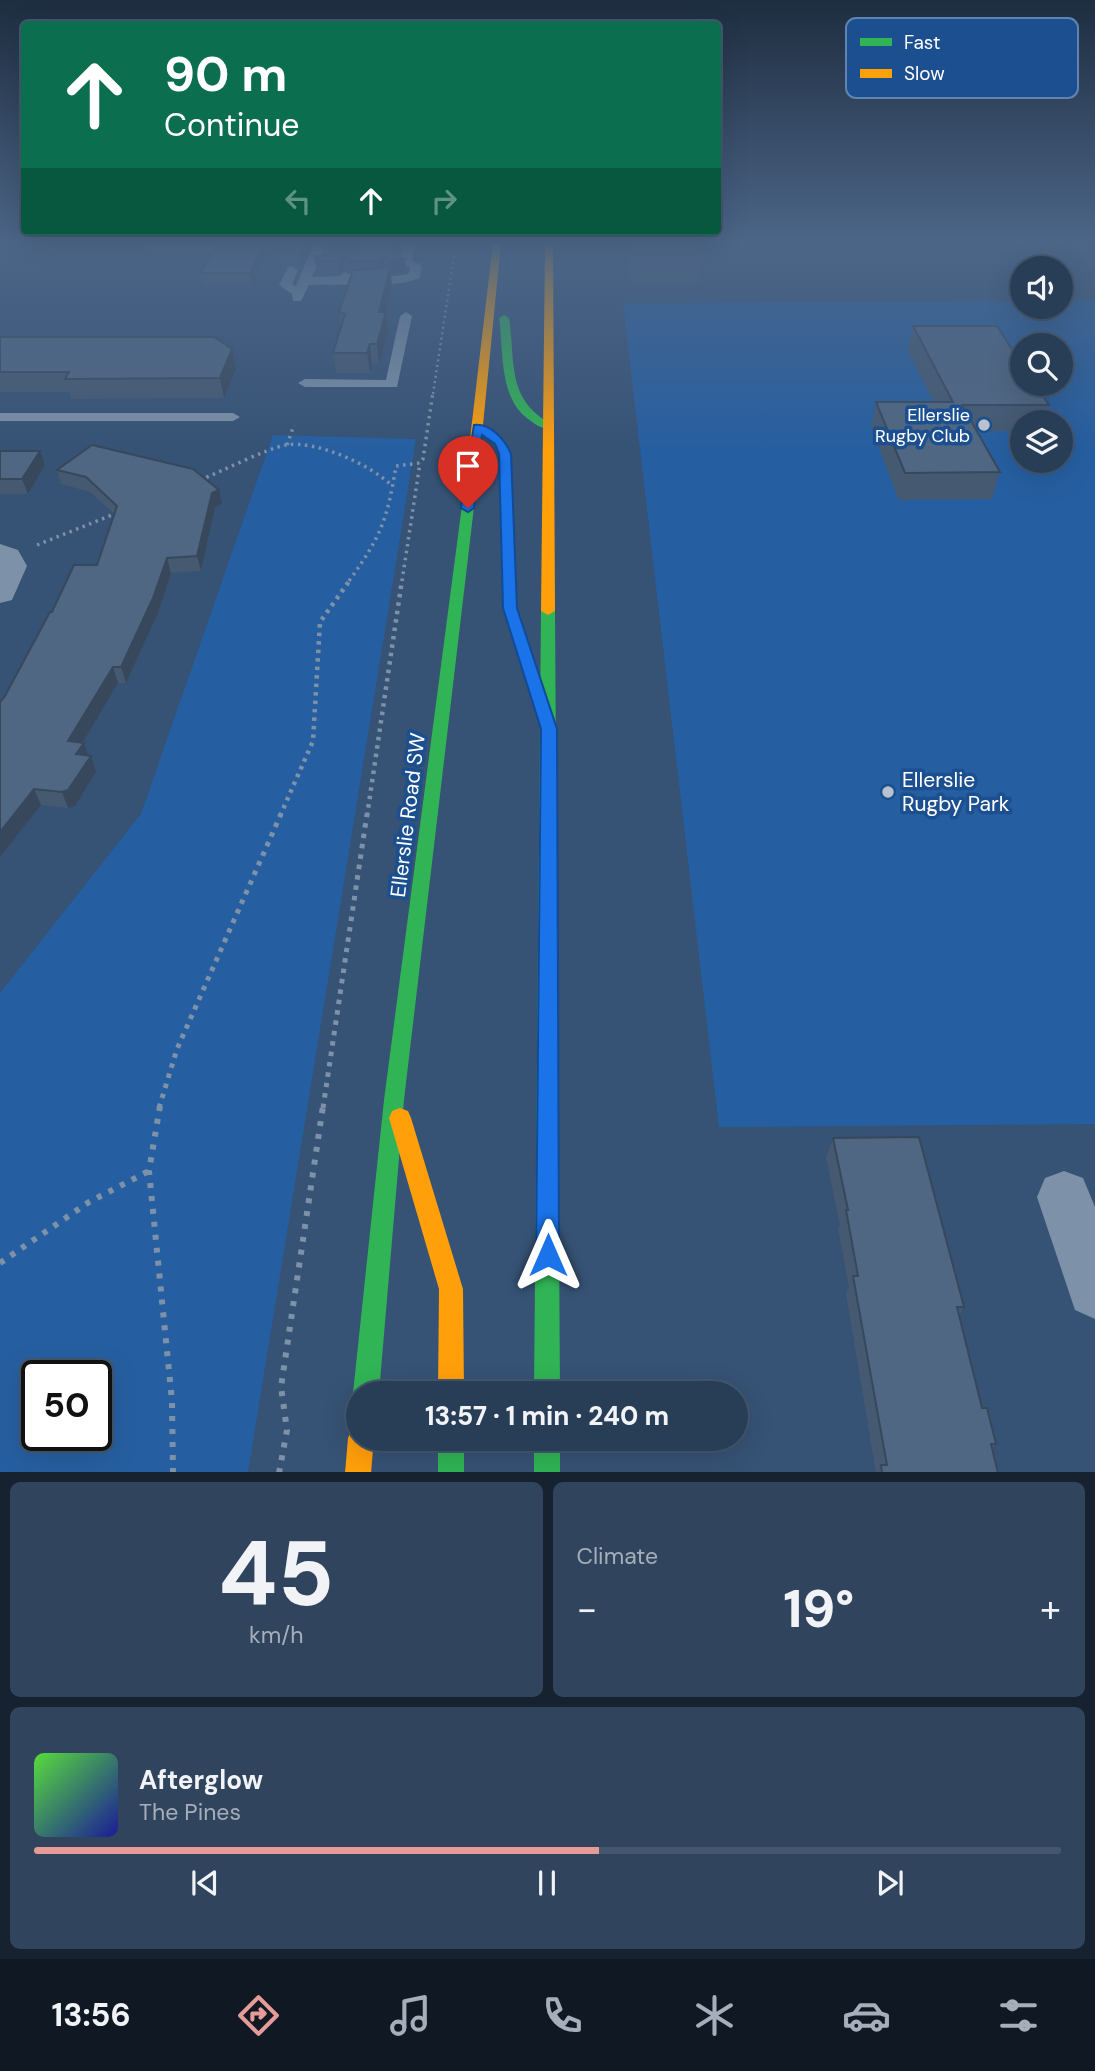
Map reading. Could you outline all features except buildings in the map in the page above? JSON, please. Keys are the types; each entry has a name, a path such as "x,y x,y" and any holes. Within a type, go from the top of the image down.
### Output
{"main road":[{"name":"Ellerslie Road SW","path":"367,1381 394,1100 491,312"},
{"path":"500,312 505,319 514,396 520,412 532,422 547,426"},
{"path":"532,312 549,368"},
{"path":"547,1381 549,312"},
{"path":"549,368 558,335 559,312"},
{"path":"478,427 500,442 505,454 510,608 549,729"},
{"path":"394,1100 452,1289 451,1381"},
{"path":"358,1472 360,1451"},
{"path":"451,1451 451,1472"},
{"path":"547,1451 547,1472"}],"street":[{"path":"0,593 11,566 4,556"},
{"path":"1064,1197 1095,1290"}],"lane":[{"path":"305,383 392,384 406,316"},
{"path":"0,417 233,417"}],"path":[{"path":"279,1472 287,1430 281,1387 420,463 424,455 446,312"},
{"path":"287,445 294,425"},
{"path":"189,484 287,445 319,448 350,459 379,473 392,486"},
{"path":"173,1472 172,1401 149,1171 157,1116 177,1049 313,741 320,622 376,543 388,513 396,466 420,463"},
{"path":"4,556 128,509"},
{"path":"0,1264 74,1208 105,1190 149,1171"}],"shaded area":[{"name":"Ellerslie Rugby Park","path":"624,312 1010,312 1010,319 1073,319 1073,312 1095,312 1095,1124 719,1127"},
{"path":"273,435 416,439 248,1472 0,1472 0,993 141,814"}],"traffic: fast":[{"path":"504,318 515,394 521,407 547,426"},
{"path":"367,1381 394,1100 470,490"},
{"path":"547,1381 548,611"},
{"path":"451,1451 451,1472"},
{"path":"547,1451 547,1472"}],"traffic: slow":[{"path":"470,490 489,312"},
{"path":"548,611 549,312"},
{"path":"478,427 500,442 505,454 510,608 537,691"},
{"path":"400,1118 451,1289 451,1381"},
{"path":"358,1472 360,1451"}],"place":[{"name":"Ellerslie Rugby Club","path":"984,425"},
{"name":"Ellerslie Rugby Park","path":"888,792"}],"route":[{"path":"468,508 478,427 500,442 505,454 510,608 549,729 548,1255"}]}
